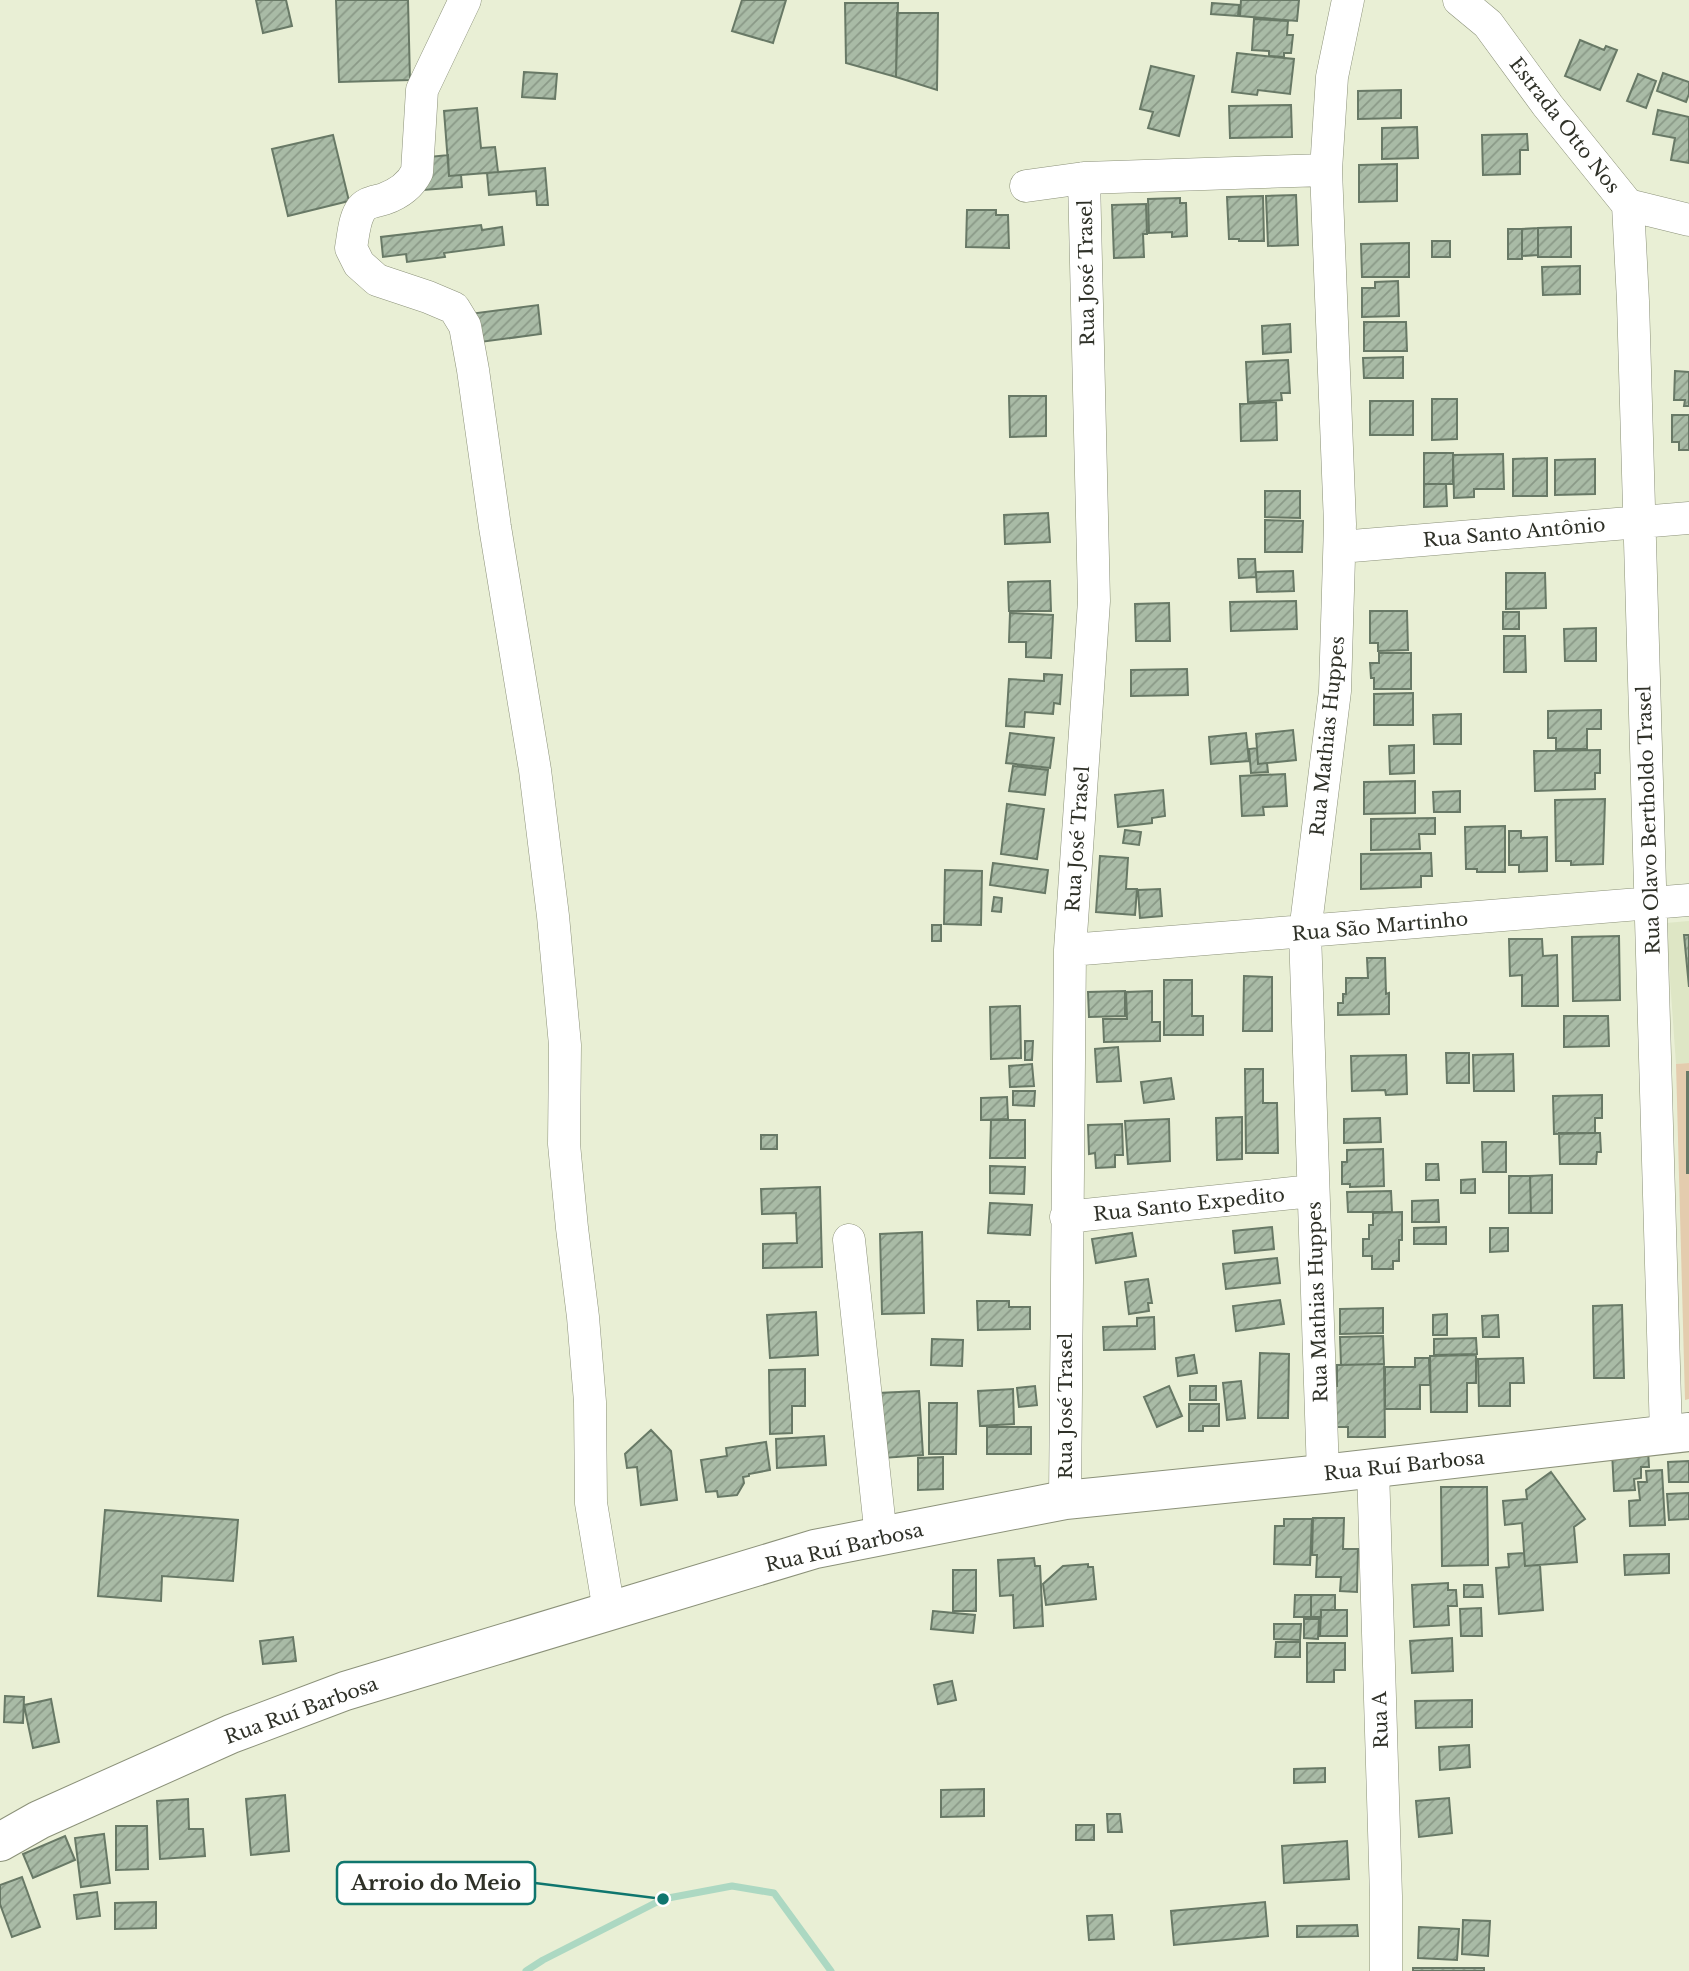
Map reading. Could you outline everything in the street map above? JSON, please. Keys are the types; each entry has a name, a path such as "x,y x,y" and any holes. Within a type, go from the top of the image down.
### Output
{"main road":[{"name":"Rua Ruí Barbosa","path":"0,1842 39,1820 231,1734 345,1691 815,1549 1065,1500 1678,1434"}],"street":[{"path":"465,0 422,90 417,172 412,183 360,209 351,248 359,264 377,280 454,308 465,326 535,770 553,916 565,1045 564,1144 590,1402 591,1503 609,1611"},
{"name":"Rua Mathias Huppes","path":"1323,1474 1305,932 1335,691 1340,547 1326,170 1332,77 1348,0"},
{"name":"Estrada Otto Nos","path":"1459,0 1488,24 1548,106 1628,205 1689,220"},
{"path":"1026,186 1084,178 1326,170"},
{"name":"Rua José Trasel","path":"1065,1500 1070,950 1094,601 1084,178"},
{"name":"Rua Olavo Bertholdo Trasel","path":"1628,205 1650,904 1678,1434"},
{"name":"Rua Santo Antônio","path":"1340,547 1689,518"},
{"name":"Rua São Martinho","path":"1070,950 1689,900"},
{"name":"Rua Santo Expedito","path":"1066,1217 1312,1191"},
{"path":"849,1240 881,1537"},
{"name":"Rua A","path":"1373,1468 1386,1971"}],"shaded area":[{"path":"1689,921 1689,1063 1676,1064 1666,923"},
{"path":"1689,1063 1689,1399 1685,1400 1676,1064"}],"building":[{"path":"256,0 286,0 292,26 263,33"},
{"path":"336,0 408,0 410,80 339,82"},
{"path":"742,0 786,0 773,43 732,31"},
{"path":"1241,0 1299,0 1297,21 1240,16"},
{"path":"845,3 898,3 896,77 846,63"},
{"path":"1212,3 1239,5 1238,16 1211,14"},
{"path":"897,13 938,13 937,90 896,77"},
{"path":"1254,19 1288,21 1287,35 1293,35 1291,53 1284,53 1284,57 1269,56 1269,51 1252,50"},
{"path":"1580,40 1604,50 1606,46 1617,50 1600,90 1565,76"},
{"path":"1237,53 1294,59 1290,94 1258,90 1257,95 1232,92"},
{"path":"1151,66 1194,76 1179,136 1148,128 1153,112 1140,109"},
{"path":"524,72 557,74 555,99 522,97"},
{"path":"1663,73 1689,82 1686,102 1657,91"},
{"path":"1638,74 1656,81 1646,108 1627,101"},
{"path":"1401,90 1401,118 1358,119 1358,91"},
{"path":"1291,105 1292,137 1230,138 1229,106"},
{"path":"477,108 481,148 495,147 498,172 449,176 444,111"},
{"path":"1658,110 1689,117 1689,163 1671,160 1675,138 1653,134"},
{"path":"1417,127 1418,158 1382,159 1382,128"},
{"path":"1527,134 1528,150 1520,150 1520,174 1483,175 1482,135"},
{"path":"333,135 349,201 288,216 272,149"},
{"path":"448,155 449,176 461,175 462,187 423,190 420,158"},
{"path":"1397,164 1397,201 1359,202 1359,165"},
{"path":"545,168 548,205 537,205 536,191 489,195 487,173"},
{"path":"1296,195 1298,245 1268,246 1266,196"},
{"path":"1263,196 1264,241 1229,239 1227,197"},
{"path":"1180,198 1180,203 1186,203 1187,236 1172,237 1172,232 1149,233 1148,199"},
{"path":"1146,204 1147,234 1143,234 1144,257 1114,258 1112,205"},
{"path":"967,210 996,210 996,215 1008,215 1009,248 966,247"},
{"path":"481,225 482,230 502,227 504,245 444,253 445,257 407,262 406,254 383,257 381,237"},
{"path":"1571,227 1571,257 1538,257 1538,228"},
{"path":"1538,228 1538,255 1522,256 1522,229"},
{"path":"1508,229 1522,229 1522,259 1508,259"},
{"path":"1432,241 1450,241 1450,257 1432,257"},
{"path":"1409,243 1409,277 1362,277 1361,244"},
{"path":"1580,266 1580,294 1543,295 1542,267"},
{"path":"1398,281 1399,316 1362,317 1362,288 1375,288 1375,282"},
{"path":"538,305 541,334 473,343 469,314"},
{"path":"1364,322 1406,322 1407,351 1364,351"},
{"path":"1290,324 1291,352 1263,354 1262,326"},
{"path":"1403,357 1403,378 1364,378 1363,358"},
{"path":"1288,360 1290,393 1281,393 1282,400 1248,402 1246,362"},
{"path":"1675,371 1689,372 1689,406 1684,406 1685,400 1674,400"},
{"path":"1009,396 1046,396 1046,436 1010,437"},
{"path":"1432,399 1457,399 1457,439 1432,440"},
{"path":"1370,401 1413,401 1413,435 1370,435"},
{"path":"1276,402 1277,440 1241,441 1240,404"},
{"path":"1672,415 1689,415 1689,450 1679,450 1679,442 1672,442"},
{"path":"1424,453 1453,453 1453,484 1424,484"},
{"path":"1503,454 1504,489 1474,489 1474,497 1454,498 1453,455"},
{"path":"1547,458 1547,496 1513,496 1513,459"},
{"path":"1595,459 1595,494 1555,495 1555,460"},
{"path":"1424,484 1446,484 1447,506 1424,507"},
{"path":"1265,491 1300,491 1300,518 1265,517"},
{"path":"1048,513 1050,542 1005,544 1004,515"},
{"path":"1265,520 1303,521 1302,552 1265,552"},
{"path":"1238,559 1255,559 1256,577 1239,578"},
{"path":"1293,571 1294,591 1257,592 1256,572"},
{"path":"1506,573 1545,573 1546,608 1506,609"},
{"path":"1050,581 1051,611 1009,611 1008,582"},
{"path":"1296,601 1297,629 1231,631 1230,602"},
{"path":"1169,603 1170,641 1136,641 1135,604"},
{"path":"1370,611 1407,611 1408,650 1378,651 1378,643 1370,643"},
{"path":"1503,612 1519,612 1519,629 1503,629"},
{"path":"1010,613 1053,615 1051,658 1026,657 1026,642 1009,642"},
{"path":"1596,628 1596,661 1565,661 1564,629"},
{"path":"1504,636 1525,636 1526,672 1504,672"},
{"path":"1379,653 1411,653 1411,689 1374,689 1370,663 1379,663"},
{"path":"1187,669 1188,695 1131,696 1131,670"},
{"path":"1044,674 1062,675 1060,704 1054,703 1053,714 1025,712 1024,727 1006,726 1009,679 1044,681"},
{"path":"1413,693 1413,725 1374,725 1374,694"},
{"path":"1601,710 1601,729 1587,729 1587,749 1556,749 1556,738 1548,738 1548,711"},
{"path":"1461,714 1461,744 1434,744 1433,715"},
{"path":"1293,730 1296,760 1258,764 1256,734"},
{"path":"1010,733 1054,738 1050,768 1006,763"},
{"path":"1246,733 1249,761 1211,764 1209,737"},
{"path":"1414,745 1414,773 1390,774 1389,746"},
{"path":"1257,748 1258,764 1267,763 1268,772 1251,773 1249,749"},
{"path":"1600,750 1600,773 1595,773 1595,789 1535,791 1534,751"},
{"path":"1013,766 1048,770 1045,795 1009,791"},
{"path":"1285,774 1287,806 1263,807 1264,815 1242,816 1240,776"},
{"path":"1415,781 1415,813 1364,814 1364,782"},
{"path":"1163,790 1165,816 1152,818 1152,823 1118,827 1115,795"},
{"path":"1460,791 1460,812 1434,812 1433,792"},
{"path":"1605,799 1603,864 1571,865 1571,861 1556,861 1555,800"},
{"path":"1007,804 1044,809 1037,859 1001,854"},
{"path":"1435,818 1435,834 1419,834 1420,849 1371,850 1371,819"},
{"path":"1505,826 1505,872 1477,872 1477,869 1466,869 1465,827"},
{"path":"1125,830 1141,832 1139,845 1123,843"},
{"path":"1509,831 1521,831 1521,838 1547,837 1547,871 1519,872 1519,865 1509,865"},
{"path":"1431,853 1432,876 1421,876 1421,887 1361,889 1361,854"},
{"path":"1100,856 1128,858 1126,889 1137,889 1135,915 1096,912"},
{"path":"993,863 1048,870 1045,893 990,885"},
{"path":"945,870 982,871 981,925 944,924"},
{"path":"1160,889 1162,916 1140,918 1138,890"},
{"path":"994,897 1002,898 1001,912 992,911"},
{"path":"932,925 941,925 941,941 932,941"},
{"path":"1684,935 1689,935 1689,987"},
{"path":"1619,936 1620,1000 1573,1001 1572,937"},
{"path":"1509,939 1542,939 1543,956 1557,955 1558,1006 1522,1006 1522,975 1510,976"},
{"path":"1367,958 1385,958 1389,1014 1338,1015 1338,1003 1343,1003 1343,994 1346,994 1346,978 1368,978"},
{"path":"1244,976 1272,977 1272,1031 1243,1031"},
{"path":"1164,980 1192,980 1192,1016 1203,1016 1203,1035 1164,1035"},
{"path":"1125,991 1125,1016 1089,1017 1088,992"},
{"path":"1152,991 1152,1022 1160,1022 1160,1041 1104,1042 1103,1019 1127,1019 1126,992"},
{"path":"1020,1006 1021,1058 991,1059 990,1007"},
{"path":"1564,1016 1608,1016 1609,1046 1564,1047"},
{"path":"1025,1041 1033,1041 1032,1060 1025,1060"},
{"path":"1118,1047 1121,1081 1097,1082 1095,1049"},
{"path":"1446,1053 1469,1053 1469,1083 1447,1083"},
{"path":"1513,1054 1514,1091 1474,1091 1473,1055"},
{"path":"1406,1055 1407,1094 1386,1095 1385,1090 1352,1091 1351,1056"},
{"path":"1032,1064 1034,1086 1010,1087 1009,1066"},
{"path":"1245,1069 1263,1069 1263,1103 1277,1103 1278,1153 1246,1153"},
{"path":"1689,1072 1689,1173 1687,1173"},
{"path":"1171,1078 1174,1099 1144,1103 1141,1082"},
{"path":"1013,1091 1035,1091 1034,1106 1013,1105"},
{"path":"1602,1095 1602,1118 1595,1118 1595,1133 1554,1134 1553,1096"},
{"path":"1007,1097 1008,1119 981,1120 981,1098"},
{"path":"1242,1117 1242,1159 1217,1160 1216,1118"},
{"path":"1380,1118 1381,1142 1344,1143 1344,1119"},
{"path":"1169,1119 1170,1161 1128,1164 1125,1121"},
{"path":"991,1120 1025,1120 1025,1158 990,1158"},
{"path":"1122,1124 1123,1155 1115,1155 1115,1167 1096,1168 1095,1153 1089,1154 1088,1125"},
{"path":"1559,1133 1600,1133 1601,1152 1597,1152 1596,1164 1560,1164"},
{"path":"761,1135 777,1135 777,1149 761,1149"},
{"path":"1482,1142 1506,1142 1506,1172 1483,1172"},
{"path":"1383,1149 1384,1186 1350,1187 1350,1184 1342,1184 1342,1162 1347,1162 1347,1150"},
{"path":"1426,1164 1438,1164 1439,1180 1426,1180"},
{"path":"990,1166 1025,1167 1024,1194 990,1193"},
{"path":"1552,1175 1552,1213 1531,1213 1530,1176"},
{"path":"1509,1176 1530,1176 1531,1213 1509,1213"},
{"path":"1475,1179 1475,1193 1461,1193 1461,1180"},
{"path":"820,1187 822,1267 763,1268 763,1244 797,1243 796,1213 762,1214 761,1189"},
{"path":"1391,1191 1392,1212 1348,1212 1347,1192"},
{"path":"1438,1200 1439,1222 1412,1222 1412,1201"},
{"path":"990,1203 1032,1205 1030,1235 988,1233"},
{"path":"1402,1212 1399,1261 1393,1261 1393,1269 1372,1269 1372,1256 1363,1256 1363,1239 1369,1239 1369,1225 1373,1225 1373,1213"},
{"path":"1272,1227 1274,1249 1235,1253 1233,1231"},
{"path":"1446,1227 1446,1244 1414,1244 1414,1228"},
{"path":"1490,1228 1508,1228 1508,1251 1490,1252"},
{"path":"922,1232 924,1313 882,1314 880,1234"},
{"path":"1132,1233 1136,1256 1096,1263 1092,1239"},
{"path":"1277,1258 1280,1283 1226,1289 1223,1264"},
{"path":"1148,1279 1152,1303 1148,1303 1149,1311 1129,1314 1125,1282"},
{"path":"1280,1300 1284,1324 1236,1331 1233,1306"},
{"path":"977,1301 1009,1301 1009,1307 1030,1307 1030,1329 978,1330"},
{"path":"1622,1305 1624,1378 1594,1378 1593,1306"},
{"path":"1383,1308 1383,1333 1340,1334 1340,1309"},
{"path":"816,1312 818,1355 770,1358 767,1315"},
{"path":"1447,1314 1447,1335 1433,1335 1433,1315"},
{"path":"1498,1315 1499,1337 1483,1337 1482,1316"},
{"path":"1154,1317 1155,1349 1104,1350 1103,1327 1137,1326 1137,1318"},
{"path":"1383,1336 1384,1364 1341,1365 1340,1337"},
{"path":"1476,1338 1477,1354 1434,1355 1434,1339"},
{"path":"932,1339 963,1340 962,1366 931,1365"},
{"path":"1260,1353 1289,1354 1288,1418 1258,1418"},
{"path":"1194,1355 1197,1373 1178,1376 1176,1358"},
{"path":"1476,1355 1476,1383 1467,1383 1467,1412 1431,1412 1430,1356"},
{"path":"1415,1358 1429,1358 1430,1385 1420,1385 1420,1409 1385,1409 1385,1367 1415,1367"},
{"path":"1523,1358 1524,1383 1510,1383 1510,1406 1479,1406 1478,1359"},
{"path":"1384,1364 1385,1437 1348,1437 1348,1427 1330,1427 1329,1386 1337,1386 1337,1365"},
{"path":"805,1369 805,1406 792,1406 792,1433 770,1434 769,1370"},
{"path":"1241,1381 1245,1418 1227,1420 1223,1383"},
{"path":"1035,1386 1037,1405 1019,1407 1017,1388"},
{"path":"1169,1386 1182,1416 1157,1427 1144,1397"},
{"path":"1190,1386 1216,1386 1216,1400 1190,1400"},
{"path":"1013,1389 1014,1424 980,1426 978,1391"},
{"path":"919,1391 923,1455 883,1458 878,1393"},
{"path":"929,1403 957,1403 956,1454 929,1454"},
{"path":"1189,1404 1219,1404 1219,1426 1203,1426 1203,1431 1189,1431"},
{"path":"987,1427 1031,1427 1031,1454 987,1454"},
{"path":"651,1430 671,1451 677,1500 641,1505 637,1467 627,1468 625,1454"},
{"path":"824,1436 826,1465 777,1468 776,1439"},
{"path":"766,1442 770,1470 743,1477 744,1483 737,1495 718,1497 717,1491 706,1492 701,1460 727,1456 726,1448"},
{"path":"1648,1450 1649,1467 1641,1467 1641,1478 1634,1479 1635,1490 1614,1491 1612,1452"},
{"path":"943,1457 943,1489 918,1490 918,1458"},
{"path":"1689,1461 1689,1482 1669,1482 1668,1462"},
{"path":"1662,1470 1665,1525 1630,1526 1629,1501 1640,1500 1638,1482 1647,1482 1646,1471"},
{"path":"1551,1472 1585,1519 1574,1527 1577,1562 1525,1566 1522,1523 1505,1525 1503,1501 1527,1499 1526,1490"},
{"path":"1441,1487 1487,1487 1488,1565 1442,1566"},
{"path":"1689,1493 1689,1519 1669,1520 1667,1494"},
{"path":"105,1510 238,1520 233,1581 162,1576 161,1601 98,1596"},
{"path":"1313,1518 1344,1518 1343,1549 1358,1549 1357,1592 1340,1591 1341,1577 1316,1577 1317,1555 1312,1555"},
{"path":"1284,1519 1312,1519 1310,1565 1274,1564 1275,1526 1284,1526"},
{"path":"1524,1553 1525,1566 1540,1565 1543,1610 1499,1614 1496,1568 1509,1567 1508,1554"},
{"path":"1669,1554 1669,1573 1625,1575 1624,1555"},
{"path":"1034,1558 1035,1566 1040,1566 1043,1626 1014,1628 1013,1595 1000,1596 998,1560"},
{"path":"1088,1564 1088,1567 1093,1567 1096,1599 1046,1605 1043,1584 1063,1566"},
{"path":"953,1570 976,1570 976,1611 953,1611"},
{"path":"1448,1583 1448,1590 1456,1590 1457,1606 1448,1606 1449,1625 1414,1627 1412,1585"},
{"path":"1464,1585 1482,1585 1483,1597 1464,1597"},
{"path":"1295,1595 1311,1595 1311,1617 1294,1617"},
{"path":"1311,1595 1335,1595 1335,1610 1321,1610 1321,1617 1311,1617"},
{"path":"1481,1608 1482,1636 1461,1636 1460,1609"},
{"path":"1321,1610 1347,1610 1347,1636 1320,1636"},
{"path":"933,1611 975,1615 973,1633 931,1629"},
{"path":"1304,1619 1319,1619 1318,1639 1304,1638"},
{"path":"1274,1624 1301,1624 1300,1640 1274,1639"},
{"path":"293,1637 296,1661 263,1664 260,1641"},
{"path":"1452,1638 1453,1671 1412,1673 1410,1641"},
{"path":"1276,1642 1300,1642 1300,1657 1275,1657"},
{"path":"1307,1643 1345,1643 1345,1670 1334,1670 1334,1682 1307,1682"},
{"path":"952,1681 956,1700 938,1704 934,1685"},
{"path":"5,1696 24,1697 23,1723 4,1722"},
{"path":"51,1699 59,1742 33,1748 24,1705"},
{"path":"1472,1700 1472,1727 1416,1728 1415,1701"},
{"path":"1469,1745 1470,1767 1440,1770 1439,1747"},
{"path":"1325,1768 1325,1782 1294,1783 1294,1769"},
{"path":"984,1789 984,1816 941,1817 941,1790"},
{"path":"285,1795 289,1851 251,1855 246,1799"},
{"path":"1449,1798 1452,1833 1419,1837 1416,1801"},
{"path":"188,1799 189,1829 203,1829 205,1856 160,1859 157,1801"},
{"path":"1107,1814 1120,1814 1122,1832 1108,1832"},
{"path":"1076,1825 1094,1825 1094,1840 1076,1840"},
{"path":"116,1826 147,1826 148,1869 116,1870"},
{"path":"104,1834 110,1883 81,1887 75,1838"},
{"path":"65,1836 75,1860 33,1878 23,1854"},
{"path":"1347,1841 1349,1879 1284,1883 1282,1846"},
{"path":"22,1877 40,1927 12,1937 0,1904 0,1885"},
{"path":"97,1892 100,1916 77,1919 74,1895"},
{"path":"156,1902 156,1928 115,1929 115,1903"},
{"path":"1265,1902 1268,1936 1174,1945 1171,1911"},
{"path":"1112,1915 1114,1939 1089,1940 1087,1916"},
{"path":"1463,1920 1490,1921 1488,1956 1462,1954"},
{"path":"1357,1925 1358,1936 1297,1937 1297,1926"},
{"path":"1419,1927 1459,1929 1457,1960 1418,1958"},
{"path":"1413,1968 1484,1968 1484,1971 1413,1971"}],"waterway":[{"path":"526,1971 663,1899 732,1886 774,1893 831,1971"}],"place":[{"name":"Arroio do Meio","path":"663,1899"}]}
